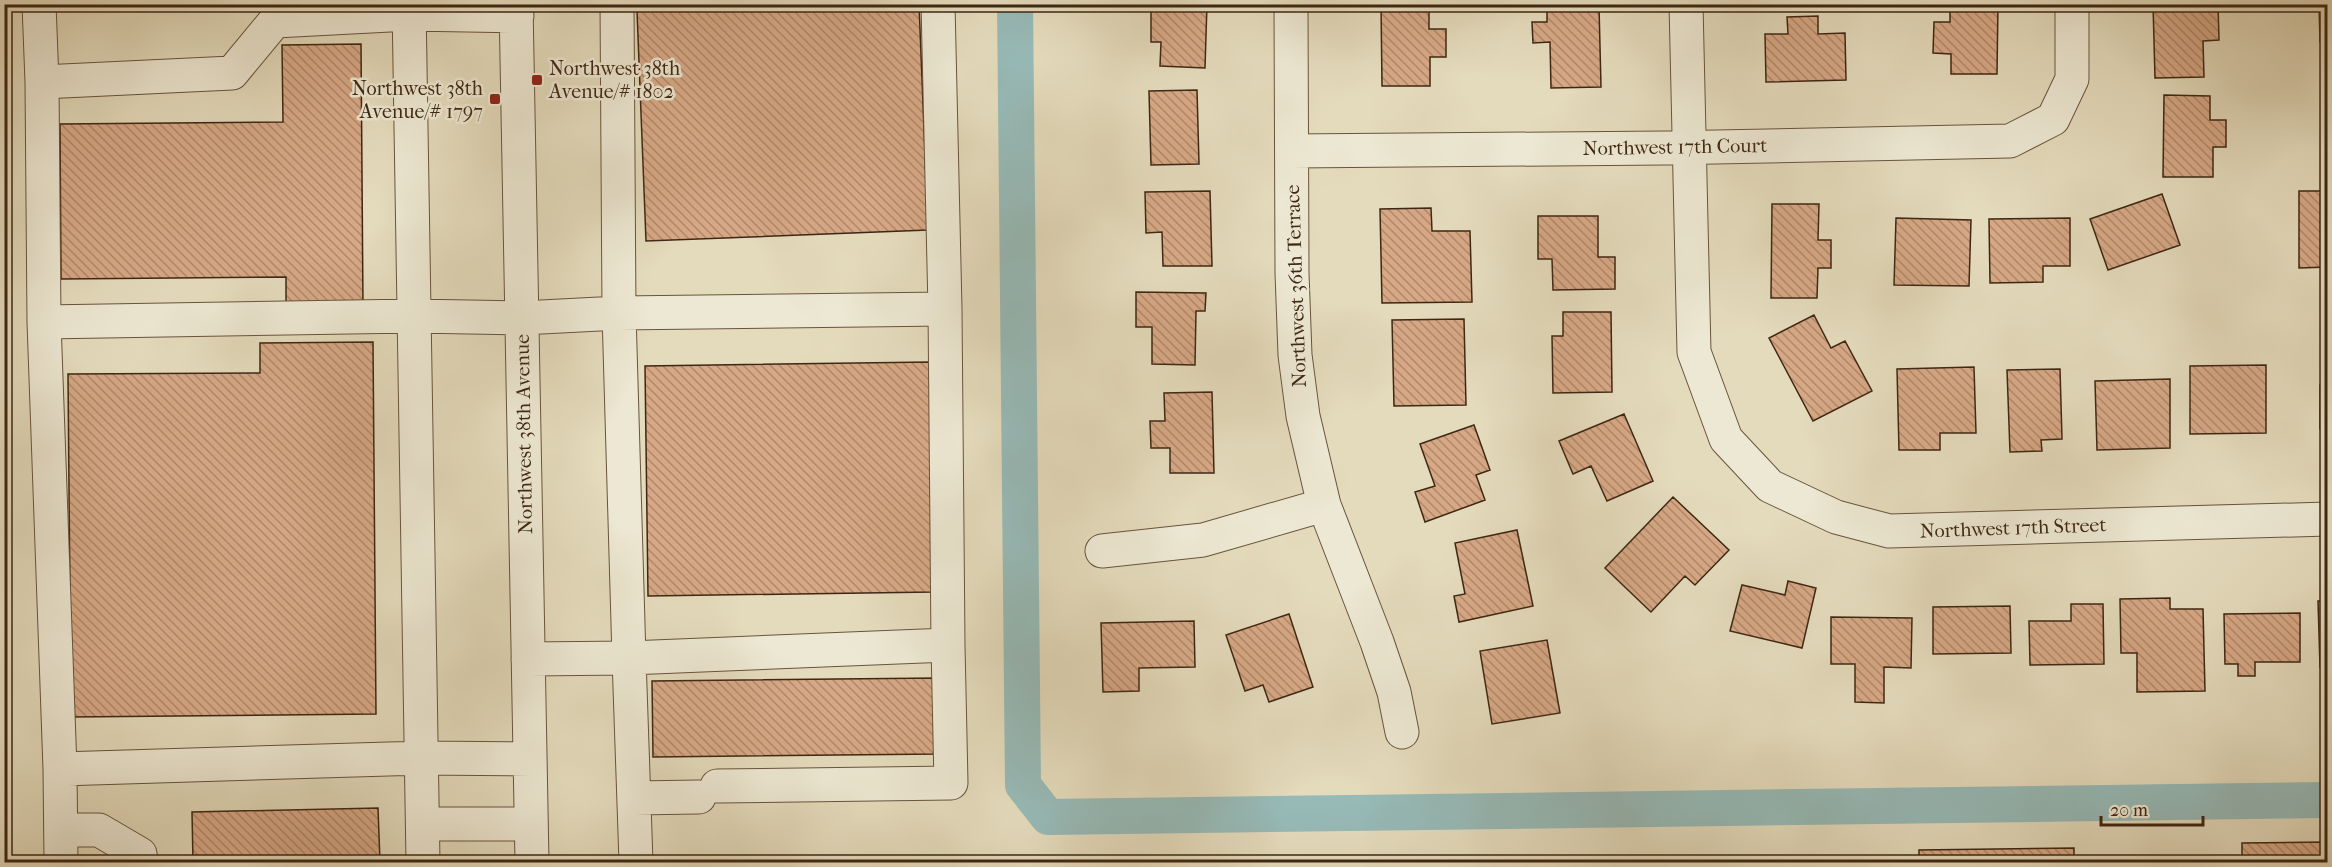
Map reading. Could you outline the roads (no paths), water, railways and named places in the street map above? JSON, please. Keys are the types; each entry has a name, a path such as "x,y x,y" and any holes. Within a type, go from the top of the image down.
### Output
{"street":[{"path":"39,4 44,322 60,768 61,862"},
{"path":"617,4 619,313 636,862"},
{"path":"634,798 708,791 951,783 945,309 938,4"},
{"name":"Northwest 36th Terrace","path":"1291,4 1295,355 1304,416 1324,505 1394,692 1402,732"},
{"path":"1686,4 1689,147"},
{"name":"Northwest 17th Court","path":"1292,151 2010,141 2053,119 2072,79 2072,4"},
{"path":"42,82 232,73 268,13 409,9 516,10"},
{"path":"409,9 423,862"},
{"name":"Northwest 38th Avenue","path":"516,10 532,862"},
{"name":"Northwest 17th Street","path":"1689,147 1694,352 1726,439 1770,486 1836,517 1889,531 2328,519"},
{"path":"44,322 414,316 522,318 619,313 945,309"},
{"path":"1102,551 1203,540 1324,505"},
{"path":"528,659 629,658 948,645"},
{"path":"60,768 422,758 530,759"},
{"path":"423,824 531,824"},
{"path":"61,830 99,830 140,854 141,862"}],"waterway":[{"path":"1015,4 1023,785 1048,817 2328,800"}],"place":[{"name":"Northwest 38th Avenue/# 1802","path":"537,80"},
{"name":"Northwest 38th Avenue/# 1797","path":"495,99"}]}
